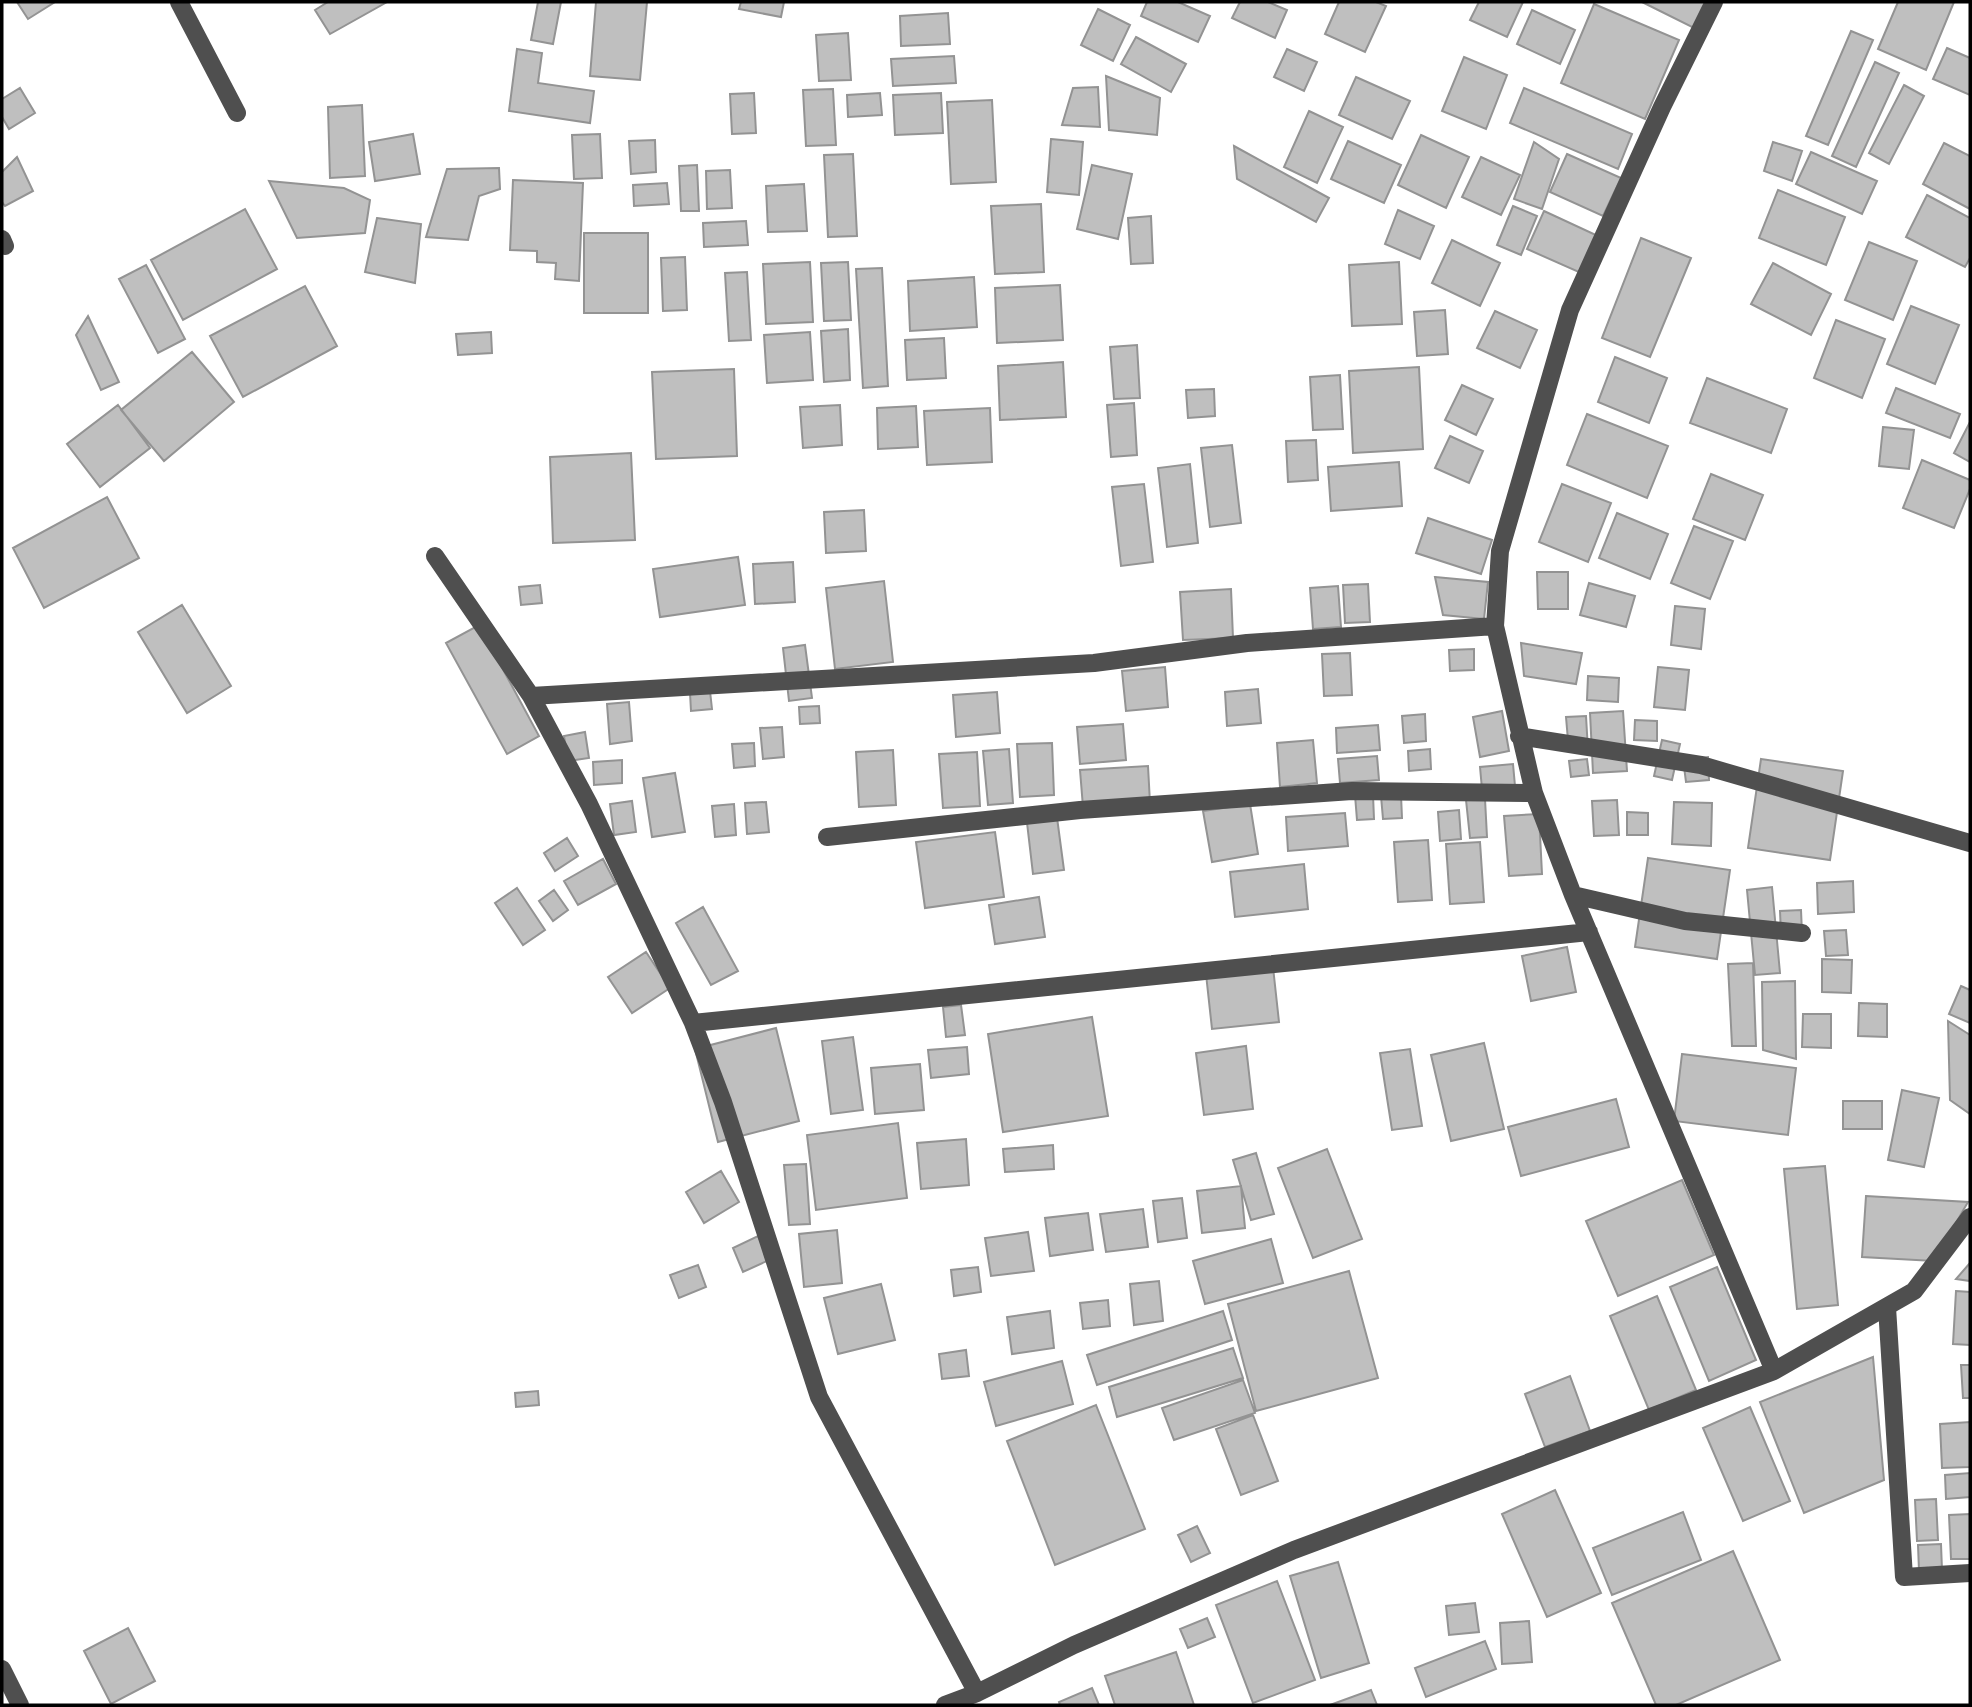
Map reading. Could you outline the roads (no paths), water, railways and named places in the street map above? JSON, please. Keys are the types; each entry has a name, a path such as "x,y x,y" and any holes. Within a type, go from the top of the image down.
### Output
{"street":[{"path":"179,2 237,113"},
{"path":"1714,2 1662,107 1570,310 1500,551 1495,626 1534,793 1573,895 1774,1371"},
{"path":"435,556 531,696 589,804 694,1023 723,1102 818,1397 977,1693"},
{"path":"531,696 1094,663 1247,643 1495,626"},
{"path":"1519,736 1701,765 1970,843"},
{"path":"827,837 1080,810 1352,791 1534,793"},
{"path":"1573,895 1685,921 1801,933"},
{"path":"694,1023 1589,932"},
{"path":"945,1705 977,1693 1074,1645 1294,1550 1774,1371 1914,1291 1970,1217"},
{"path":"1887,1307 1904,1577 1970,1573"},
{"path":"2,1669 20,1705"}]}
